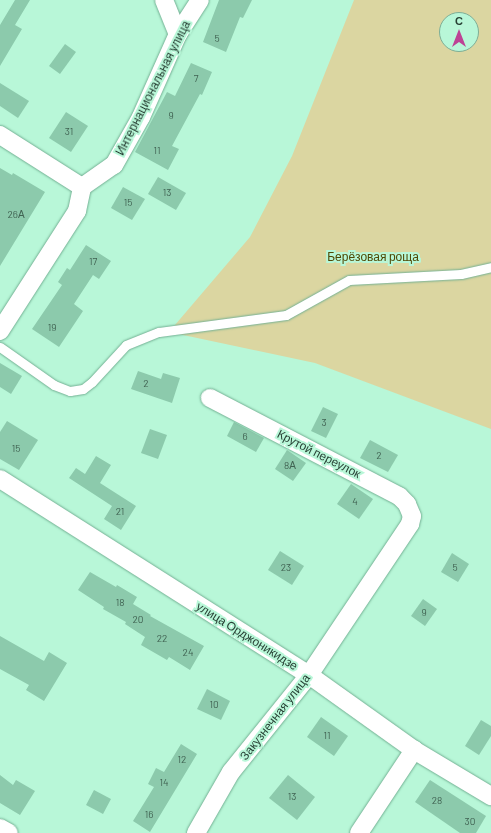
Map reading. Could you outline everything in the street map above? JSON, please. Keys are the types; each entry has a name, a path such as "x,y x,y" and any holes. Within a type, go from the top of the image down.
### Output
{"street":[{"path":"164,0 178,34"},
{"name":"Интернациональная улица","path":"82,186 114,165 141,117 178,34 200,0"},
{"path":"0,135 82,186 77,211 0,331"},
{"name":"Крутой переулок","path":"210,398 399,496 407,504 412,516 410,524"},
{"name":"улица Орджоникидзе","path":"0,479 309,675 414,750 491,796"},
{"name":"Закузнечная улица","path":"196,833 231,772 309,675 410,524"},
{"path":"359,833 414,750"},
{"path":"0,828 9,833"}],"lane":[{"path":"0,347 54,385 70,391 83,389 92,382 126,345 159,332 286,315 349,280 461,274 491,267"}],"green space":[{"name":"Берёзовая роща","path":"354,0 491,0 491,429 315,363 169,332 250,237 292,156"}],"building":[{"path":"15,0 30,0 15,25 22,29 0,66 0,25"},
{"path":"219,0 252,0 243,18 240,17 226,52 203,42"},
{"path":"65,44 76,52 60,74 49,66"},
{"path":"191,63 212,72 202,95 200,94 172,146 179,149 168,170 135,152 167,92 175,96"},
{"path":"0,83 29,101 18,118 0,106"},
{"path":"66,112 88,126 71,152 49,138"},
{"path":"0,168 12,175 13,173 45,192 0,266"},
{"path":"158,177 186,193 176,210 148,194"},
{"path":"123,187 145,199 132,220 111,208"},
{"path":"86,245 111,261 99,279 93,275 74,304 83,311 59,347 32,329 62,285 58,282 67,268 70,270"},
{"path":"0,363 22,376 11,394 0,387"},
{"path":"138,371 161,379 163,373 180,378 172,403 131,389"},
{"path":"323,407 338,414 326,438 311,431"},
{"path":"7,421 38,440 19,470 0,459 0,432"},
{"path":"234,422 264,438 256,452 227,436"},
{"path":"150,429 167,435 158,459 141,453"},
{"path":"370,440 398,455 388,472 360,458"},
{"path":"287,450 306,463 293,481 275,469"},
{"path":"96,456 111,465 100,483 136,506 121,530 104,519 112,506 69,478 76,468 85,474"},
{"path":"351,484 373,499 359,519 337,504"},
{"path":"280,551 304,566 292,585 268,570"},
{"path":"452,553 469,564 458,582 441,572"},
{"path":"90,572 116,587 117,585 137,597 133,604 151,615 150,616 204,646 190,670 169,657 167,660 141,645 145,637 125,624 126,622 103,609 104,607 78,590"},
{"path":"423,599 437,609 425,626 411,616"},
{"path":"0,636 44,661 49,652 67,663 44,701 26,690 29,685 0,669"},
{"path":"207,689 230,701 221,720 197,709"},
{"path":"321,717 348,736 334,756 307,737"},
{"path":"481,720 491,726 491,736 479,755 465,746"},
{"path":"181,744 197,754 150,832 133,821 154,787 148,784 156,768 164,772"},
{"path":"0,775 13,785 16,780 35,791 20,815 0,803"},
{"path":"288,775 315,797 297,820 269,798"},
{"path":"430,780 486,816 476,833 460,833 415,802"},
{"path":"94,790 111,799 103,814 86,805"}]}
